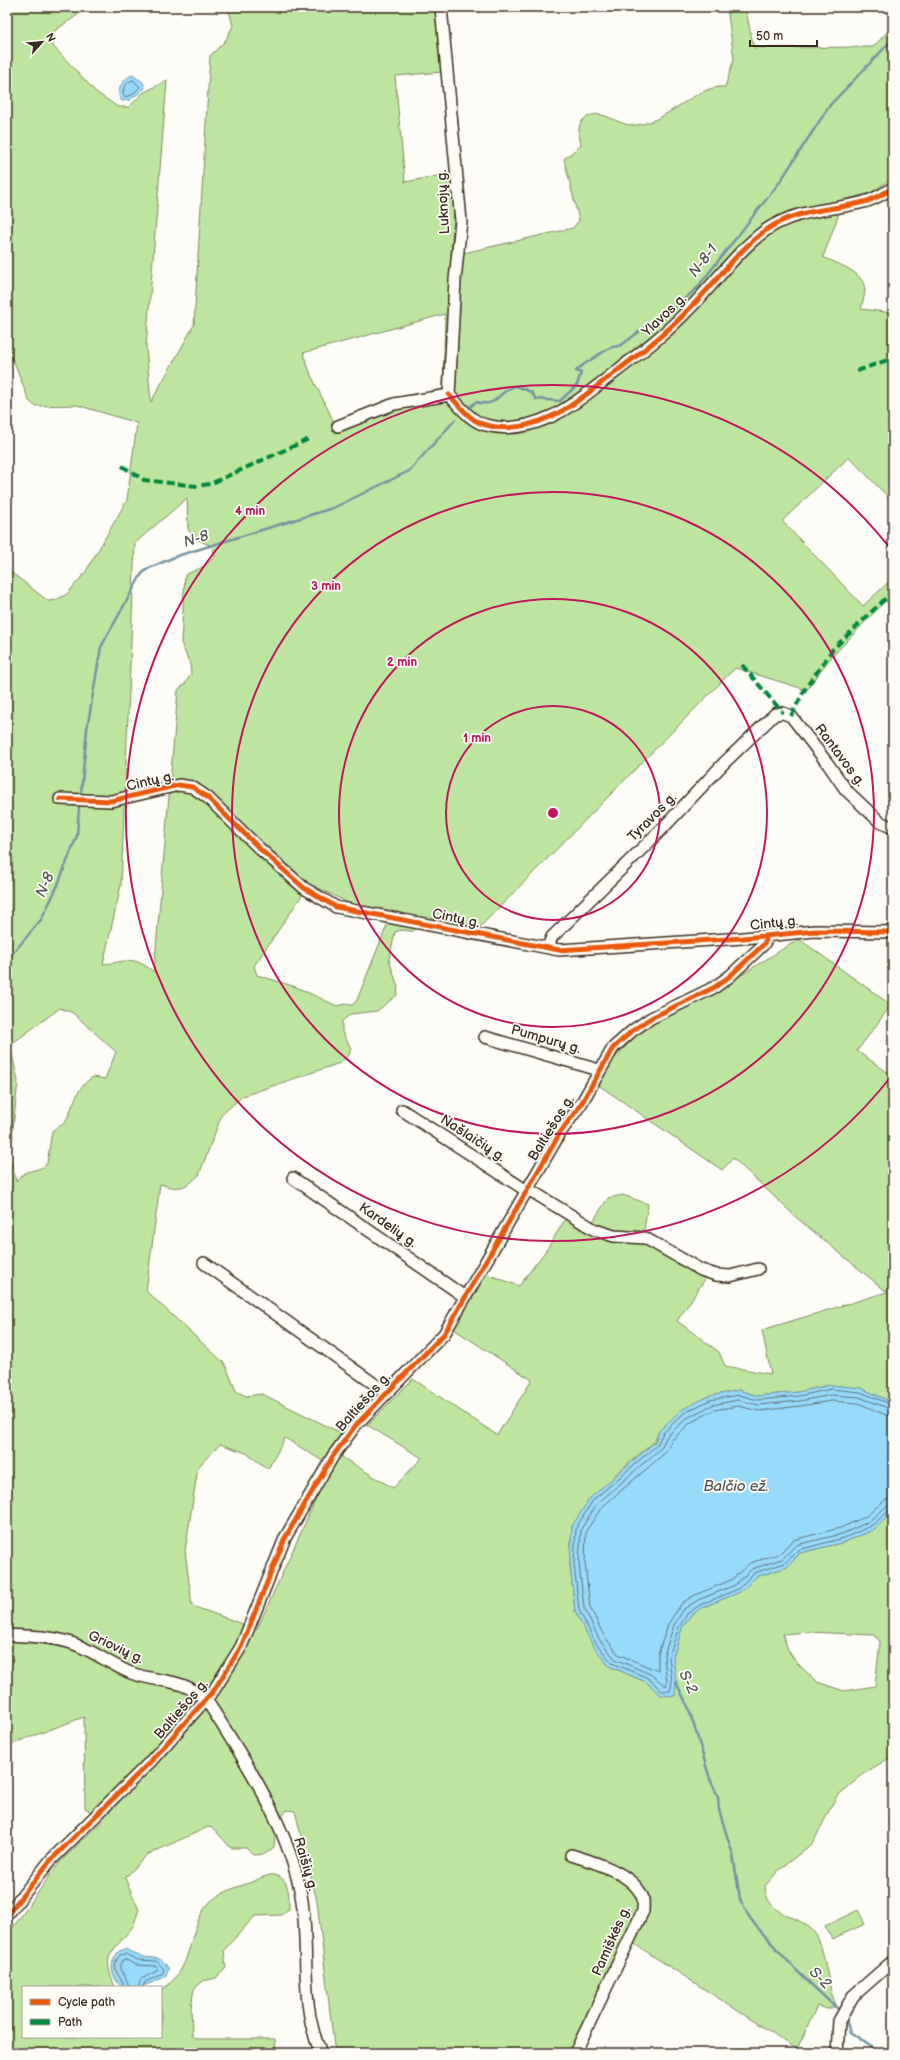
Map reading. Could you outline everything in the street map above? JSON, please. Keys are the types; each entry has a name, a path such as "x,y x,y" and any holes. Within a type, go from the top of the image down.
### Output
{"street":[{"name":"Luknojų g.","path":"441,7 461,221 449,395"},
{"name":"Ylavos g.","path":"449,395 478,423 485,425 499,428 517,427 550,417 572,405 663,336 692,307 741,250 765,231 781,221 802,213 864,202 893,188"},
{"path":"338,426 394,404 449,395"},
{"name":"Rantavos g.","path":"783,712 791,716 804,732 846,790 880,822 893,828"},
{"name":"Tyravos g.","path":"548,947 552,937 668,823 724,763 771,716 783,712"},
{"name":"Cintų g.","path":"60,799 111,802 179,785 192,788 207,797 260,849 304,888 336,906 548,947 567,950 766,936 815,931 893,932"},
{"name":"Baltiešos g.","path":"7,1915 50,1861 150,1762 207,1701 241,1646 285,1538 329,1462 355,1426 444,1334 560,1133 581,1104 599,1070 613,1048 632,1031 651,1018 694,998 730,976 763,945 766,940 766,936"},
{"name":"Pumpurų g.","path":"485,1037 599,1070"},
{"name":"Našlaičių g.","path":"402,1110 594,1230 614,1236 645,1238 701,1270 716,1275 730,1276 758,1269"},
{"name":"Kardelių g.","path":"293,1178 466,1298"},
{"name":"Baltiešos g.","path":"204,1263 387,1393"},
{"name":"Griovių g.","path":"7,1635 56,1639 69,1642 130,1672 142,1676 177,1682 196,1691 207,1701"},
{"name":"Raišių g.","path":"207,1701 262,1790 291,1858 299,1886 304,1920 311,2023 321,2053"},
{"name":"Pamiškės g.","path":"571,1855 607,1868 627,1879 633,1883 643,1897 643,1912 575,2053"},
{"path":"837,2053 839,2021 853,1996 893,1961"}],"green space":[{"path":"7,7 89,7 53,32 53,46 97,93 118,107 129,107 143,93 167,80 146,347 151,402 194,325 210,56 225,41 233,26 228,7 438,7 442,72 395,76 405,182 454,173 455,197 451,256 573,228 579,220 564,159 581,145 579,129 582,122 589,116 595,114 606,116 630,125 648,123 704,91 725,87 734,59 727,7 745,7 754,48 873,47 893,26 893,144 889,157 891,179 870,193 844,200 823,257 849,269 860,278 865,290 861,309 893,313 893,502 849,457 782,521 863,606 893,578 893,605 885,601 828,661 807,690 735,668 475,932 422,917 416,929 413,931 401,930 395,932 389,960 398,987 397,995 377,1011 351,1014 342,1021 342,1032 351,1048 349,1055 340,1063 243,1096 222,1114 199,1175 190,1183 181,1187 172,1187 160,1184 146,1291 225,1364 236,1391 246,1396 262,1394 343,1434 335,1444 343,1458 393,1488 422,1458 367,1425 413,1379 497,1435 532,1380 452,1328 484,1273 519,1286 547,1249 566,1218 588,1229 608,1198 623,1195 648,1204 642,1243 708,1275 677,1321 719,1352 725,1366 771,1374 762,1330 887,1292 797,1218 733,1158 722,1170 597,1084 604,1069 641,1030 733,980 799,939 891,1005 857,1051 893,1076 893,1403 861,1388 830,1385 798,1392 757,1396 739,1390 659,1431 655,1441 617,1473 572,1526 570,1564 575,1611 609,1666 646,1682 661,1695 674,1696 676,1683 673,1657 682,1628 690,1616 701,1608 740,1592 756,1577 787,1567 800,1553 845,1542 873,1530 893,1512 893,1756 866,1772 836,1797 813,1843 780,1869 765,1886 767,1896 771,1904 784,1914 807,1926 818,1938 835,2003 834,2007 827,2009 817,2006 797,2049 633,1943 580,2053 338,2053 334,2046 317,1901 295,1811 287,1810 276,1824 274,1847 265,1854 254,1855 246,1848 231,1848 213,1828 208,1827 147,1855 125,1878 139,1910 132,1928 110,1955 109,1967 115,1986 22,1986 22,2038 162,2038 162,1989 172,1982 179,1973 184,1963 199,1919 205,1908 214,1899 226,1892 265,1876 275,1875 282,1878 287,1886 289,1895 289,1909 281,1915 255,1916 224,1950 226,1968 216,1978 203,1981 194,1989 191,2007 192,2035 197,2039 275,2039 276,2053 7,2053 7,1936 59,1863 103,1820 85,1808 84,1717 11,1744 7,1747 7,569 48,601 56,600 67,594 85,573 127,500 137,423 77,405 35,406 29,401 15,364 7,353","holes":["445,314 443,389 334,422 311,375 303,353","187,498 188,530 198,540 212,546 215,556 205,566 185,575 181,643 190,664 191,674 185,684 178,690 154,972 146,966 130,960 103,964 121,885 135,543","314,886 351,904 389,910 389,920 357,1000 352,1005 346,1004 337,1006 296,987 257,975 254,966 307,888","60,1008 73,1013 116,1052 105,1079 93,1077 87,1081 79,1091 65,1122 52,1131 47,1164 39,1169 25,1173 16,1181 10,1157 18,1081 10,1045","285,1438 331,1466 257,1629 192,1606 185,1551 198,1467 220,1444 246,1453 268,1469","808,1632 875,1635 880,1642 875,1686 844,1691 817,1682 796,1662 788,1650 783,1634"]},
{"path":"858,1910 865,1924 832,1939 825,1926"}],"water":[{"path":"132,75 143,82 145,88 130,100 122,101 119,90 126,79"},
{"name":"Balčio ež.","path":"830,1385 861,1388 893,1403 893,1512 873,1530 845,1542 800,1553 787,1567 756,1577 740,1592 701,1608 690,1616 682,1628 673,1657 676,1683 675,1696 661,1695 646,1682 609,1666 592,1644 575,1611 570,1564 572,1526 590,1498 655,1442 659,1431 681,1410 709,1396 739,1390 757,1396 798,1392"},
{"path":"126,1949 140,1956 156,1958 161,1960 169,1969 165,1977 143,1986 121,1986 117,1982 112,1969 112,1964 119,1951"}],"waterway":[{"name":"N-8-1","path":"471,406 476,402 489,403 494,401 506,391 517,386 531,392 536,399 560,401 577,385 581,373 576,371 578,369 609,348 621,345 645,327 662,321 666,315 697,288 779,183 830,105 893,39"},
{"name":"N-8","path":"81,793 87,729 101,647 141,575 147,569 177,556 333,508 409,471 455,420"},
{"name":"N-8","path":"7,960 41,920 57,887 77,836 79,807"},
{"name":"S-2","path":"676,1682 689,1709 710,1779 718,1797 719,1810 733,1855 740,1899 748,1915 756,1926 796,1970 840,2010"},
{"name":"S-2","path":"845,2017 850,2032 880,2053"}],"marked path":[{"path":"857,371 893,358"},
{"path":"122,466 144,480 197,486 210,484 309,439"},
{"path":"791,716 805,689 833,649 887,597 893,588"},
{"path":"742,665 783,713"}],"cycle path":[{"path":"449,395 470,417 481,423 494,427 518,427 535,423 550,417 579,400 660,337 700,298 736,257 766,230 777,223 801,214 868,201 893,188"},
{"path":"60,799 111,801 179,785 192,787 207,797 260,849 304,888 336,907 559,950 743,938 815,931 893,932"},
{"path":"7,1915 50,1861 150,1762 214,1690 241,1647 285,1538 333,1456 355,1426 444,1334 560,1133 581,1104 613,1048 632,1031 651,1018 715,987 730,976 763,945 766,940 766,936"}]}
